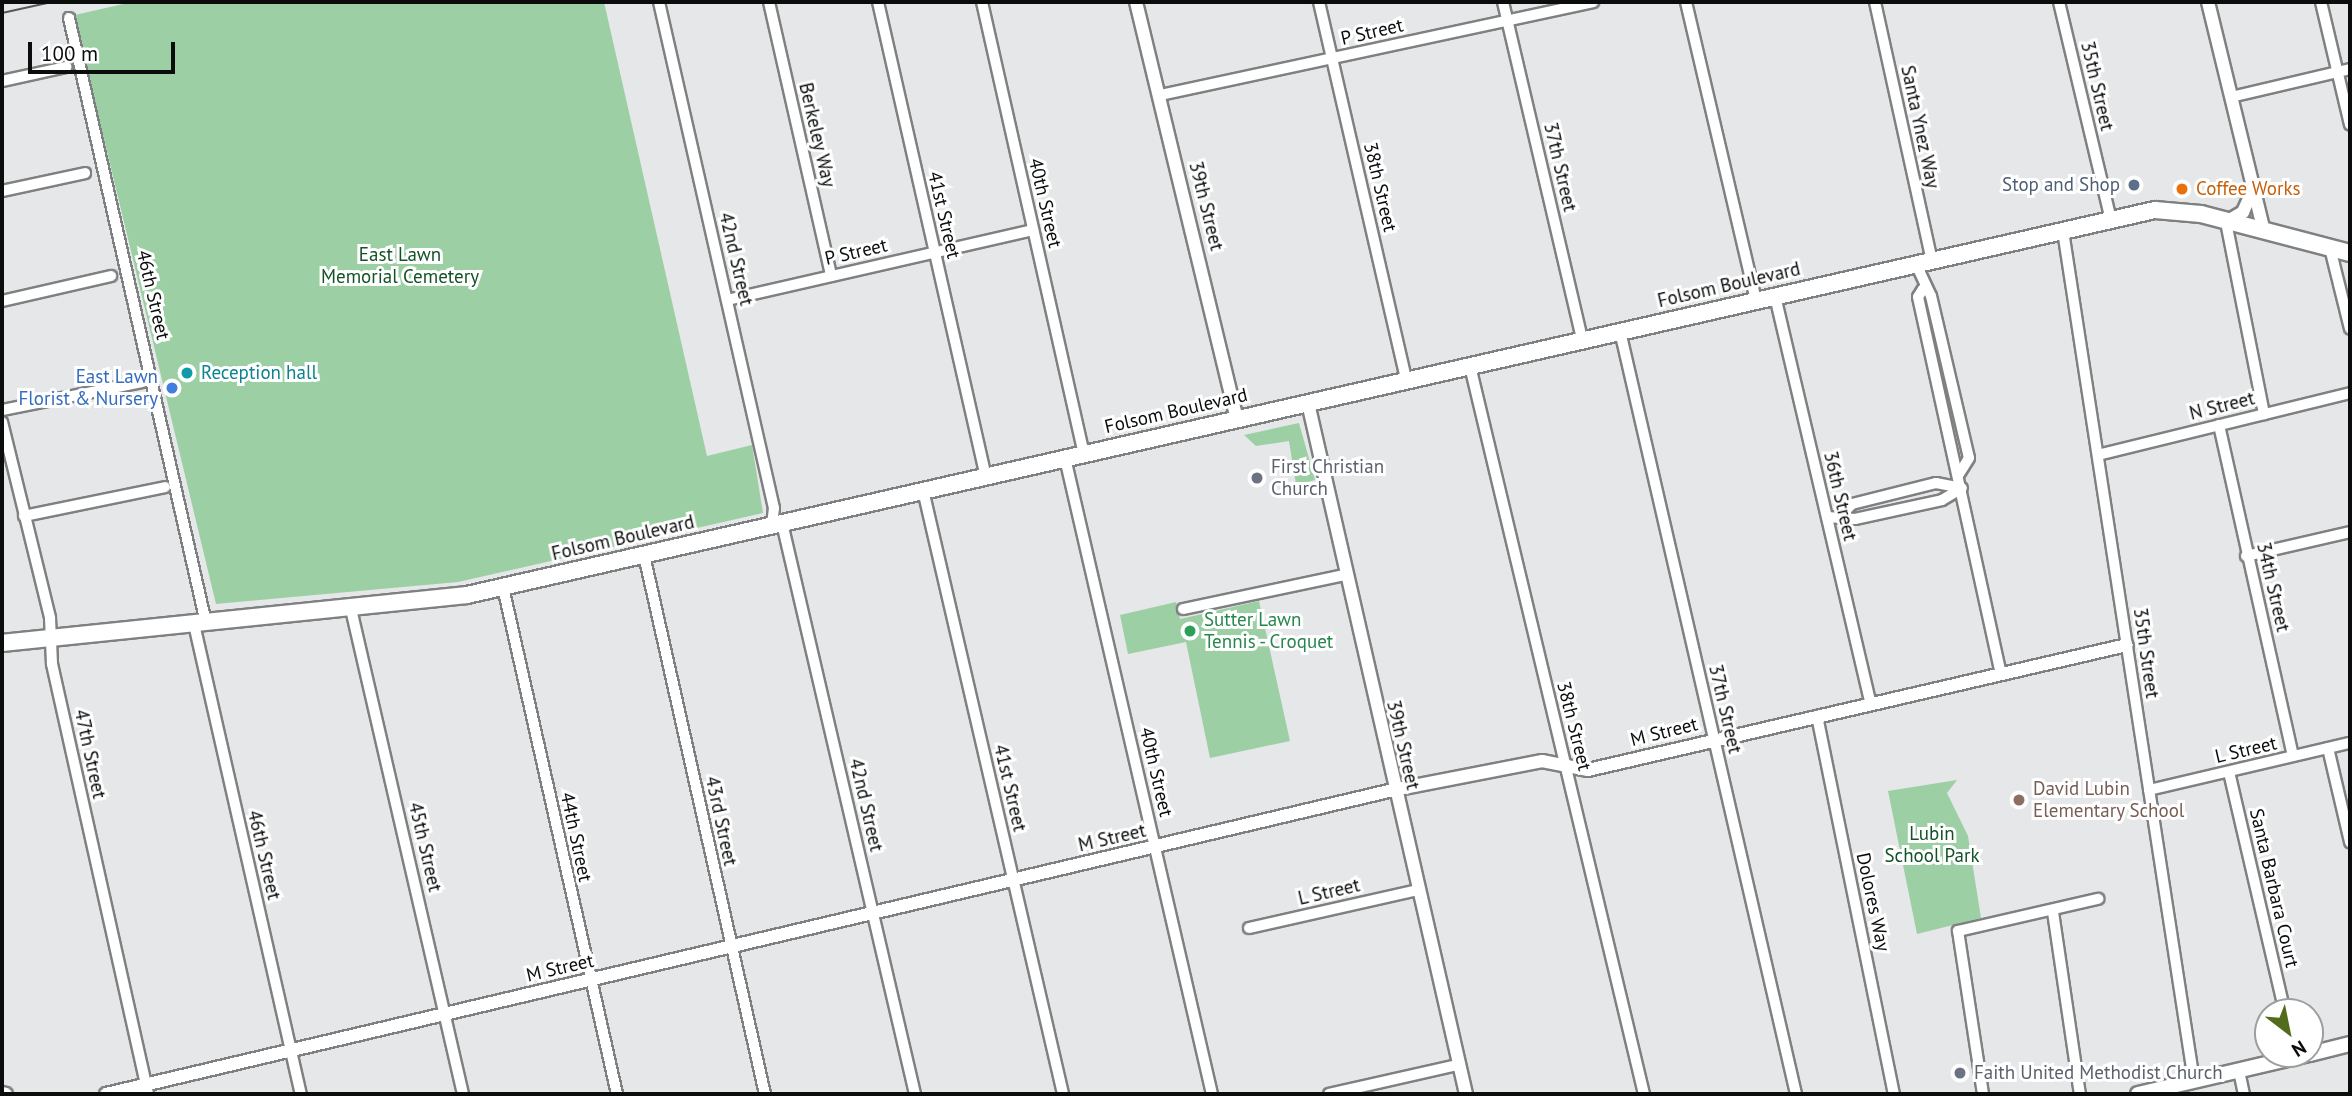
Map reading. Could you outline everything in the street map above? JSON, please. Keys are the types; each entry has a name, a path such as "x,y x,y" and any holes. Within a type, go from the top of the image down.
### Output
{"main road":[{"name":"Folsom Boulevard","path":"2,643 351,609 503,587 2165,209 2350,253"},
{"path":"2324,1050 2350,1044"},
{"path":"2138,1094 2254,1066"}],"street":[{"name":"42nd Street","path":"659,2 777,524 915,1094"},
{"name":"Berkeley Way","path":"769,2 831,276"},
{"name":"41st Street","path":"878,2 986,477"},
{"name":"40th Street","path":"982,2 1084,453"},
{"name":"39th Street","path":"1136,2 1237,419"},
{"name":"38th Street","path":"1319,2 1406,380"},
{"name":"37th Street","path":"1503,2 1583,340"},
{"name":"P Street","path":"1160,95 1592,2"},
{"path":"1686,2 1756,300"},
{"name":"Santa Ynez Way","path":"1875,2 1924,263 1923,289 1918,297 1933,353 2001,674"},
{"name":"35th Street","path":"2059,2 2112,220"},
{"path":"2208,2 2263,231"},
{"path":"2321,2 2350,125"},
{"name":"46th Street","path":"69,18 301,1094"},
{"path":"2,81 66,67"},
{"path":"2231,97 2350,69"},
{"path":"2,191 85,173"},
{"path":"2253,190 2243,212 2226,222 2264,414"},
{"name":"P Street","path":"727,300 1033,230"},
{"name":"35th Street","path":"2063,231 2102,454 2127,645 2194,1081"},
{"path":"2330,248 2350,329"},
{"path":"2,301 111,276"},
{"name":"Santa Ynez Way","path":"1923,289 1931,296 1969,458 1959,474"},
{"name":"36th Street","path":"1775,296 1871,704"},
{"name":"37th Street","path":"1620,331 1796,1094"},
{"path":"1933,353 1945,350"},
{"name":"38th Street","path":"1470,366 1644,1094"},
{"path":"2,410 142,382"},
{"name":"N Street","path":"2102,454 2350,393"},
{"name":"39th Street","path":"1308,403 1393,790 1466,1094"},
{"name":"47th Street","path":"2,422 147,1090"},
{"name":"34th Street","path":"2219,425 2246,556 2293,756"},
{"name":"40th Street","path":"1065,458 1212,1094"},
{"path":"1843,514 1852,504 1936,483 1962,488"},
{"path":"24,516 165,487"},
{"path":"1827,517 1843,514 1855,519 1929,503 1962,488"},
{"name":"41st Street","path":"923,490 1063,1094"},
{"path":"2246,556 2350,532"},
{"name":"43rd Street","path":"644,555 765,1094"},
{"path":"1183,609 1345,575"},
{"name":"44th Street","path":"503,587 617,1094"},
{"name":"45th Street","path":"351,609 463,1094"},
{"name":"M Street","path":"106,1094 147,1090 291,1051 1393,790 1542,761 1588,770 2127,645"},
{"name":"Dolores Way","path":"1817,716 1894,1094"},
{"name":"L Street","path":"2149,790 2350,743"},
{"path":"2328,748 2350,842"},
{"name":"Santa Barbara Court","path":"2229,772 2282,998"},
{"name":"L Street","path":"1249,929 1417,890"},
{"path":"1983,1094 1958,931 2053,912 2098,899"},
{"path":"2053,912 2080,1094"},
{"path":"1329,1094 1458,1065"},
{"path":"2238,1070 2244,1094"}],"green space":[{"name":"East Lawn Memorial Cemetery","path":"132,2 604,2 707,456 752,445 763,513 458,582 216,604 104,139 66,17"},
{"path":"1299,423 1315,480 1296,485 1289,441 1256,446 1244,435"},
{"path":"1259,601 1290,741 1210,758 1186,642 1128,654 1120,615 1176,602 1180,619"},
{"name":"Lubin School Park","path":"1957,780 1947,793 1968,836 1981,918 1917,934 1888,791"}],"tram line":[{"path":"2,13 52,2"}],"place":[{"name":"Stop and Shop","path":"2134,185"},
{"name":"Coffee Works","path":"2182,189"},
{"name":"Reception hall","path":"187,373"},
{"name":"East Lawn Florist & Nursery","path":"172,388"},
{"name":"First Christian Church","path":"1257,478"},
{"name":"Sutter Lawn Tennis - Croquet","path":"1190,631"},
{"name":"David Lubin Elementary School","path":"2019,800"},
{"name":"Faith United Methodist Church","path":"1960,1073"}]}
